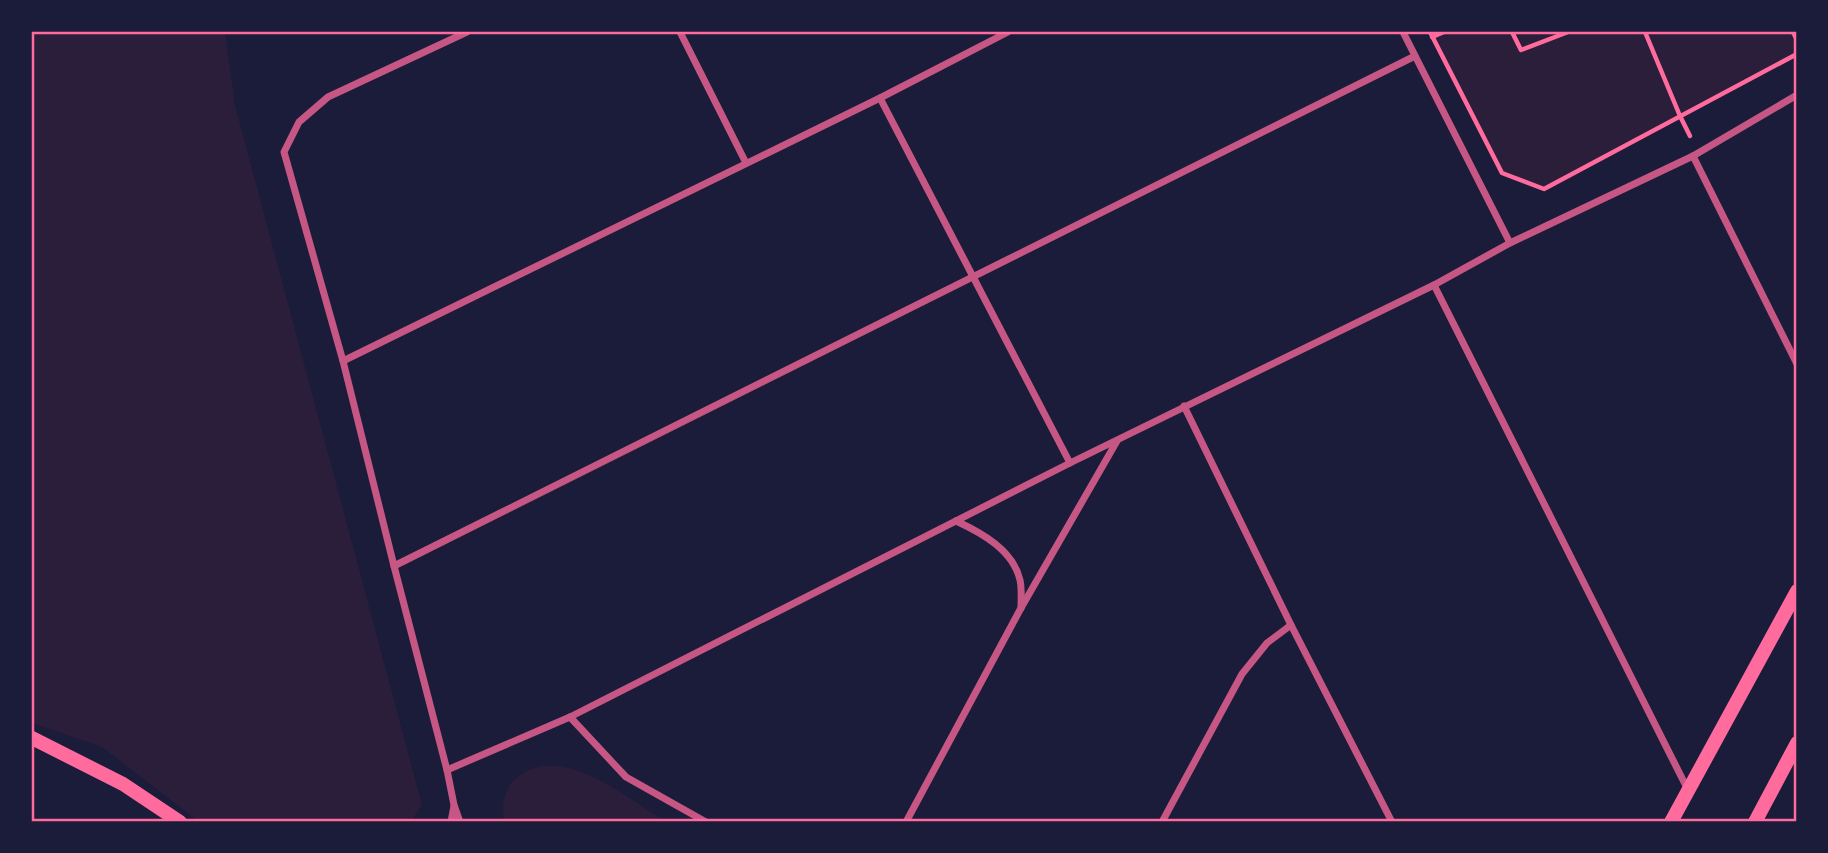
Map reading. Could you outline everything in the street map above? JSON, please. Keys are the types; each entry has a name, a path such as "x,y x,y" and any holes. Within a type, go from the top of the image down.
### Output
{"main road":[{"path":"1671,821 1797,591"},
{"path":"32,738 123,784 180,821"},
{"path":"1755,821 1797,743"}],"street":[{"path":"460,821 343,361 284,152 299,122 328,97 467,32"},
{"path":"680,32 746,163"},
{"path":"343,361 880,98 1008,32"},
{"path":"1402,32 1510,243"},
{"path":"394,566 1415,56"},
{"path":"447,771 570,717 1184,406 1434,285 1510,243 1696,154 1797,95"},
{"path":"880,98 1070,463"},
{"path":"1696,154 1797,363"},
{"path":"1434,285 1688,790"},
{"path":"1184,406 1291,625 1392,821"},
{"path":"906,821 1021,608 1118,440"},
{"path":"956,522 992,540 1010,559 1020,579 1021,608"},
{"path":"1162,821 1242,674 1267,643 1291,625"},
{"path":"570,717 626,777 706,821"},
{"path":"451,821 454,805"}],"path":[{"path":"1444,32 1431,34 1502,173 1544,189 1797,54"},
{"path":"1512,32 1521,50 1568,32"},
{"path":"1645,32 1696,154"},
{"path":"1793,32 1797,40"}],"shaded area":[{"path":"32,32 225,32 235,105 422,805 411,821 198,821 102,747 32,723"},
{"path":"1430,32 1796,32 1796,54 1544,189 1502,173"},
{"path":"541,766 561,766 590,775 666,821 504,821 504,801 510,785 523,773"}]}
